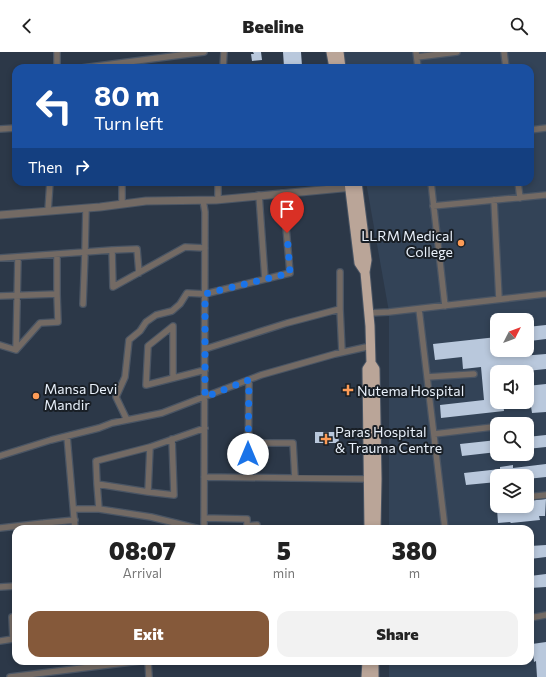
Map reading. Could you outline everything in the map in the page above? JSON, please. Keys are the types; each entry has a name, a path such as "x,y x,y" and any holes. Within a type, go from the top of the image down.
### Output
{"highway":[{"path":"331,52 333,64"},
{"path":"339,52 340,64"},
{"path":"353,186 366,260 365,272 369,313 371,363 375,369 373,479 369,525"},
{"path":"373,479 376,525"},
{"path":"366,677 367,665"},
{"path":"374,665 374,677"}],"street":[{"path":"57,52 57,64"},
{"path":"129,64 204,52"},
{"path":"223,64 224,52"},
{"path":"416,55 457,52"},
{"path":"504,52 506,64"},
{"path":"0,129 12,128"},
{"path":"534,130 546,128"},
{"path":"48,211 50,186"},
{"path":"122,186 122,204"},
{"path":"218,186 218,199"},
{"path":"0,215 146,202 259,196 337,186"},
{"path":"431,186 444,306"},
{"path":"518,186 520,198"},
{"path":"127,420 116,397 125,377 129,340 140,331 146,322 156,315 172,311 180,304 187,294 205,294 290,273 283,193"},
{"path":"433,206 546,195"},
{"path":"259,196 265,280"},
{"path":"203,200 206,212 204,525"},
{"path":"494,200 499,299"},
{"path":"83,304 86,208"},
{"path":"112,250 113,287 185,247 206,248"},
{"path":"0,258 138,249 139,273"},
{"path":"16,350 40,323 58,322 57,254"},
{"path":"16,350 18,257"},
{"path":"340,272 342,352"},
{"path":"0,296 57,294"},
{"path":"369,313 419,309 546,294"},
{"path":"205,349 286,322 340,309"},
{"path":"419,309 445,525"},
{"path":"173,378 173,326 148,346 146,385 205,370"},
{"path":"0,345 16,350"},
{"path":"0,456 112,423 162,413 261,374 370,346"},
{"path":"427,377 474,374"},
{"path":"248,477 249,380"},
{"path":"434,434 490,427"},
{"path":"99,509 96,461 150,447 205,428"},
{"path":"67,436 76,525"},
{"path":"97,484 174,495 172,439"},
{"path":"248,443 293,443 295,478"},
{"path":"148,492 150,447"},
{"path":"204,477 373,479"},
{"path":"534,496 546,495"},
{"path":"74,509 99,509 151,517 184,525"},
{"path":"204,518 247,519 247,525"},
{"path":"50,525 75,520"},
{"path":"0,528 12,527"},
{"path":"0,588 12,586"},
{"path":"534,617 546,615"},
{"path":"0,641 12,639"},
{"path":"10,677 49,675 87,665"},
{"path":"148,665 149,677"}],"shaded area":[{"path":"342,52 546,52 546,677 389,677 389,665 534,665 534,525 389,525 389,312 367,186 534,186 534,64 344,64"}],"building":[{"path":"253,52 261,52 262,60 252,61 251,54 254,54"},
{"path":"283,52 301,52 302,64 284,64"},
{"path":"546,325 546,339 534,340 534,326"},
{"path":"490,338 490,357 534,357 534,355 546,354 546,369 534,370 534,365 490,365 490,409 504,409 504,411 441,418 440,405 484,400 481,367 463,369 462,357 435,360 433,344"},
{"path":"546,384 546,412 532,413 531,409 534,409 534,385"},
{"path":"315,432 338,432 339,443 315,443"},
{"path":"546,435 546,447 534,448 534,436"},
{"path":"490,441 490,453 462,456 460,444"},
{"path":"546,464 546,477 534,478 534,469 500,469 500,467 513,465 513,468"},
{"path":"490,470 490,483 466,485 464,473"},
{"path":"546,499 545,516 539,516 540,520 498,523 497,513 534,513 534,500"},
{"path":"546,545 546,557 534,558 534,546"},
{"path":"546,574 546,587 534,588 534,576"},
{"path":"546,642 546,677 537,677 536,661 534,662 534,644"}],"place":[{"name":"LLRM Medical College","path":"461,243"},
{"name":"Nutema Hospital","path":"348,390"},
{"name":"Mansa Devi Mandir","path":"36,396"},
{"name":"Paras Hospital & Trauma Centre","path":"326,439"}],"route":[{"path":"248,454 249,380 205,397 205,294 290,273 287,233"}]}
